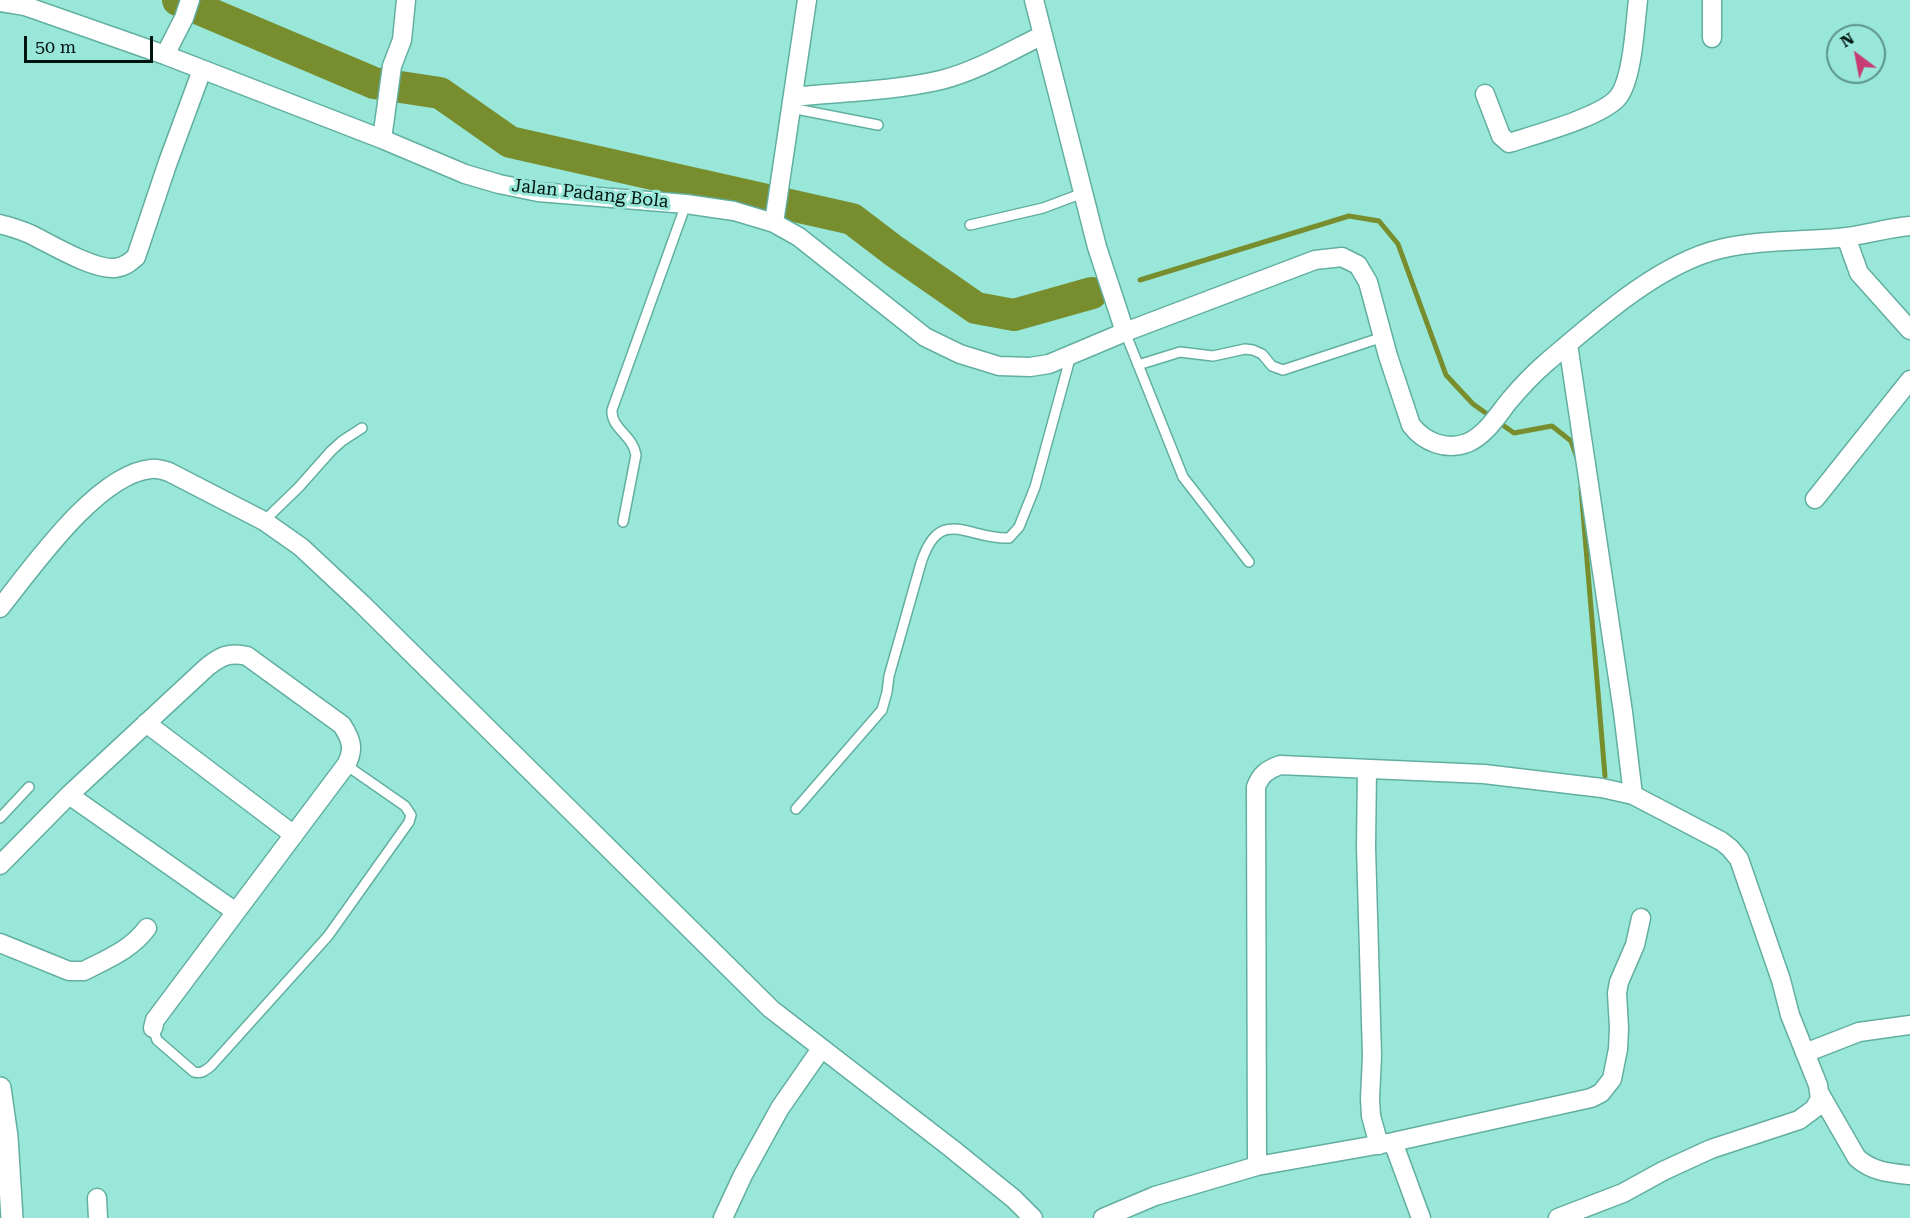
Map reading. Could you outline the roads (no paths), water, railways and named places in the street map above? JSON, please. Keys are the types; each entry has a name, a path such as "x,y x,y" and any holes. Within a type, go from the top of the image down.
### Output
{"street":[{"path":"165,55 184,18 190,0"},
{"path":"382,139 392,66 402,40 406,0"},
{"path":"774,224 807,0"},
{"path":"1034,0 1097,247 1125,332"},
{"path":"1485,93 1501,136 1509,143 1592,114 1608,105 1619,96 1628,73 1638,0"},
{"path":"1712,0 1712,38"},
{"name":"Jalan Padang Bola","path":"0,2 25,6 165,55 382,139 465,174 499,184 538,192 686,204 734,211 774,224 799,237 925,337 960,354 999,366 1030,367 1049,364 1125,332 1315,261 1342,257 1358,265 1368,282 1411,425 1418,433 1438,445 1453,446 1468,442 1482,434 1524,384 1568,344"},
{"path":"792,103 940,80 994,59 1042,35"},
{"path":"0,224 100,266 114,268 125,266 136,257 202,70"},
{"path":"1632,795 1623,712 1568,344 1625,299 1686,260 1723,248 1846,237 1910,226"},
{"path":"1846,237 1859,273 1910,330"},
{"path":"1815,499 1910,380"},
{"path":"0,608 60,532 82,510 126,476 140,471 153,468 169,472 264,521 301,547 362,604 771,1009 951,1148 1014,1199 1033,1218"},
{"path":"0,865 69,795 207,667 222,656 234,653 247,656 342,725 350,736 353,749 346,765 155,1020 153,1028"},
{"path":"146,723 294,835"},
{"path":"1257,1166 1256,787 1260,776 1268,769 1280,765 1484,774 1614,790 1632,795 1721,841 1739,859 1781,980 1790,1015 1820,1094 1857,1158 1866,1166 1876,1170 1910,1175"},
{"path":"1367,769 1366,847 1372,1056 1371,1116 1421,1218"},
{"path":"69,795 236,912"},
{"path":"1103,1218 1155,1196 1257,1166 1386,1143 1591,1098 1608,1087 1612,1080 1618,1048 1617,993 1619,982 1635,945 1641,918"},
{"path":"0,943 69,972 77,973 124,950 135,942 147,928"},
{"path":"1805,1053 1859,1032 1910,1024"},
{"path":"723,1218 743,1175 780,1108 821,1049"},
{"path":"0,1088 7,1137 12,1218"},
{"path":"1558,1218 1623,1194 1711,1149 1799,1120 1814,1109 1820,1099 1820,1094"},
{"path":"97,1198 98,1218"}],"lane":[{"path":"792,103 878,125"},
{"path":"970,225 1042,208 1083,193"},
{"path":"623,522 636,455 634,446 627,435 614,422 612,410 686,204"},
{"path":"1125,332 1183,477 1249,562"},
{"path":"1138,365 1180,352 1213,356 1245,349 1262,354 1272,366 1283,370 1383,336"},
{"path":"796,809 882,710 889,676 921,563 931,539 944,530 954,528 1009,538 1019,527 1035,487 1071,355"},
{"path":"264,521 336,446 362,428"},
{"path":"153,1028 157,1040 186,1066 194,1072 204,1072 309,958 377,869 409,822 411,815 405,806 346,765"},
{"path":"0,819 29,787"}],"waterway":[{"path":"178,0 374,83 440,93 510,142 852,219 976,308 1014,315 1092,293"},
{"path":"1140,280 1349,216 1379,221 1398,244 1446,375 1473,404 1514,433 1552,426 1571,441 1577,458"},
{"path":"1581,488 1605,776"}]}
